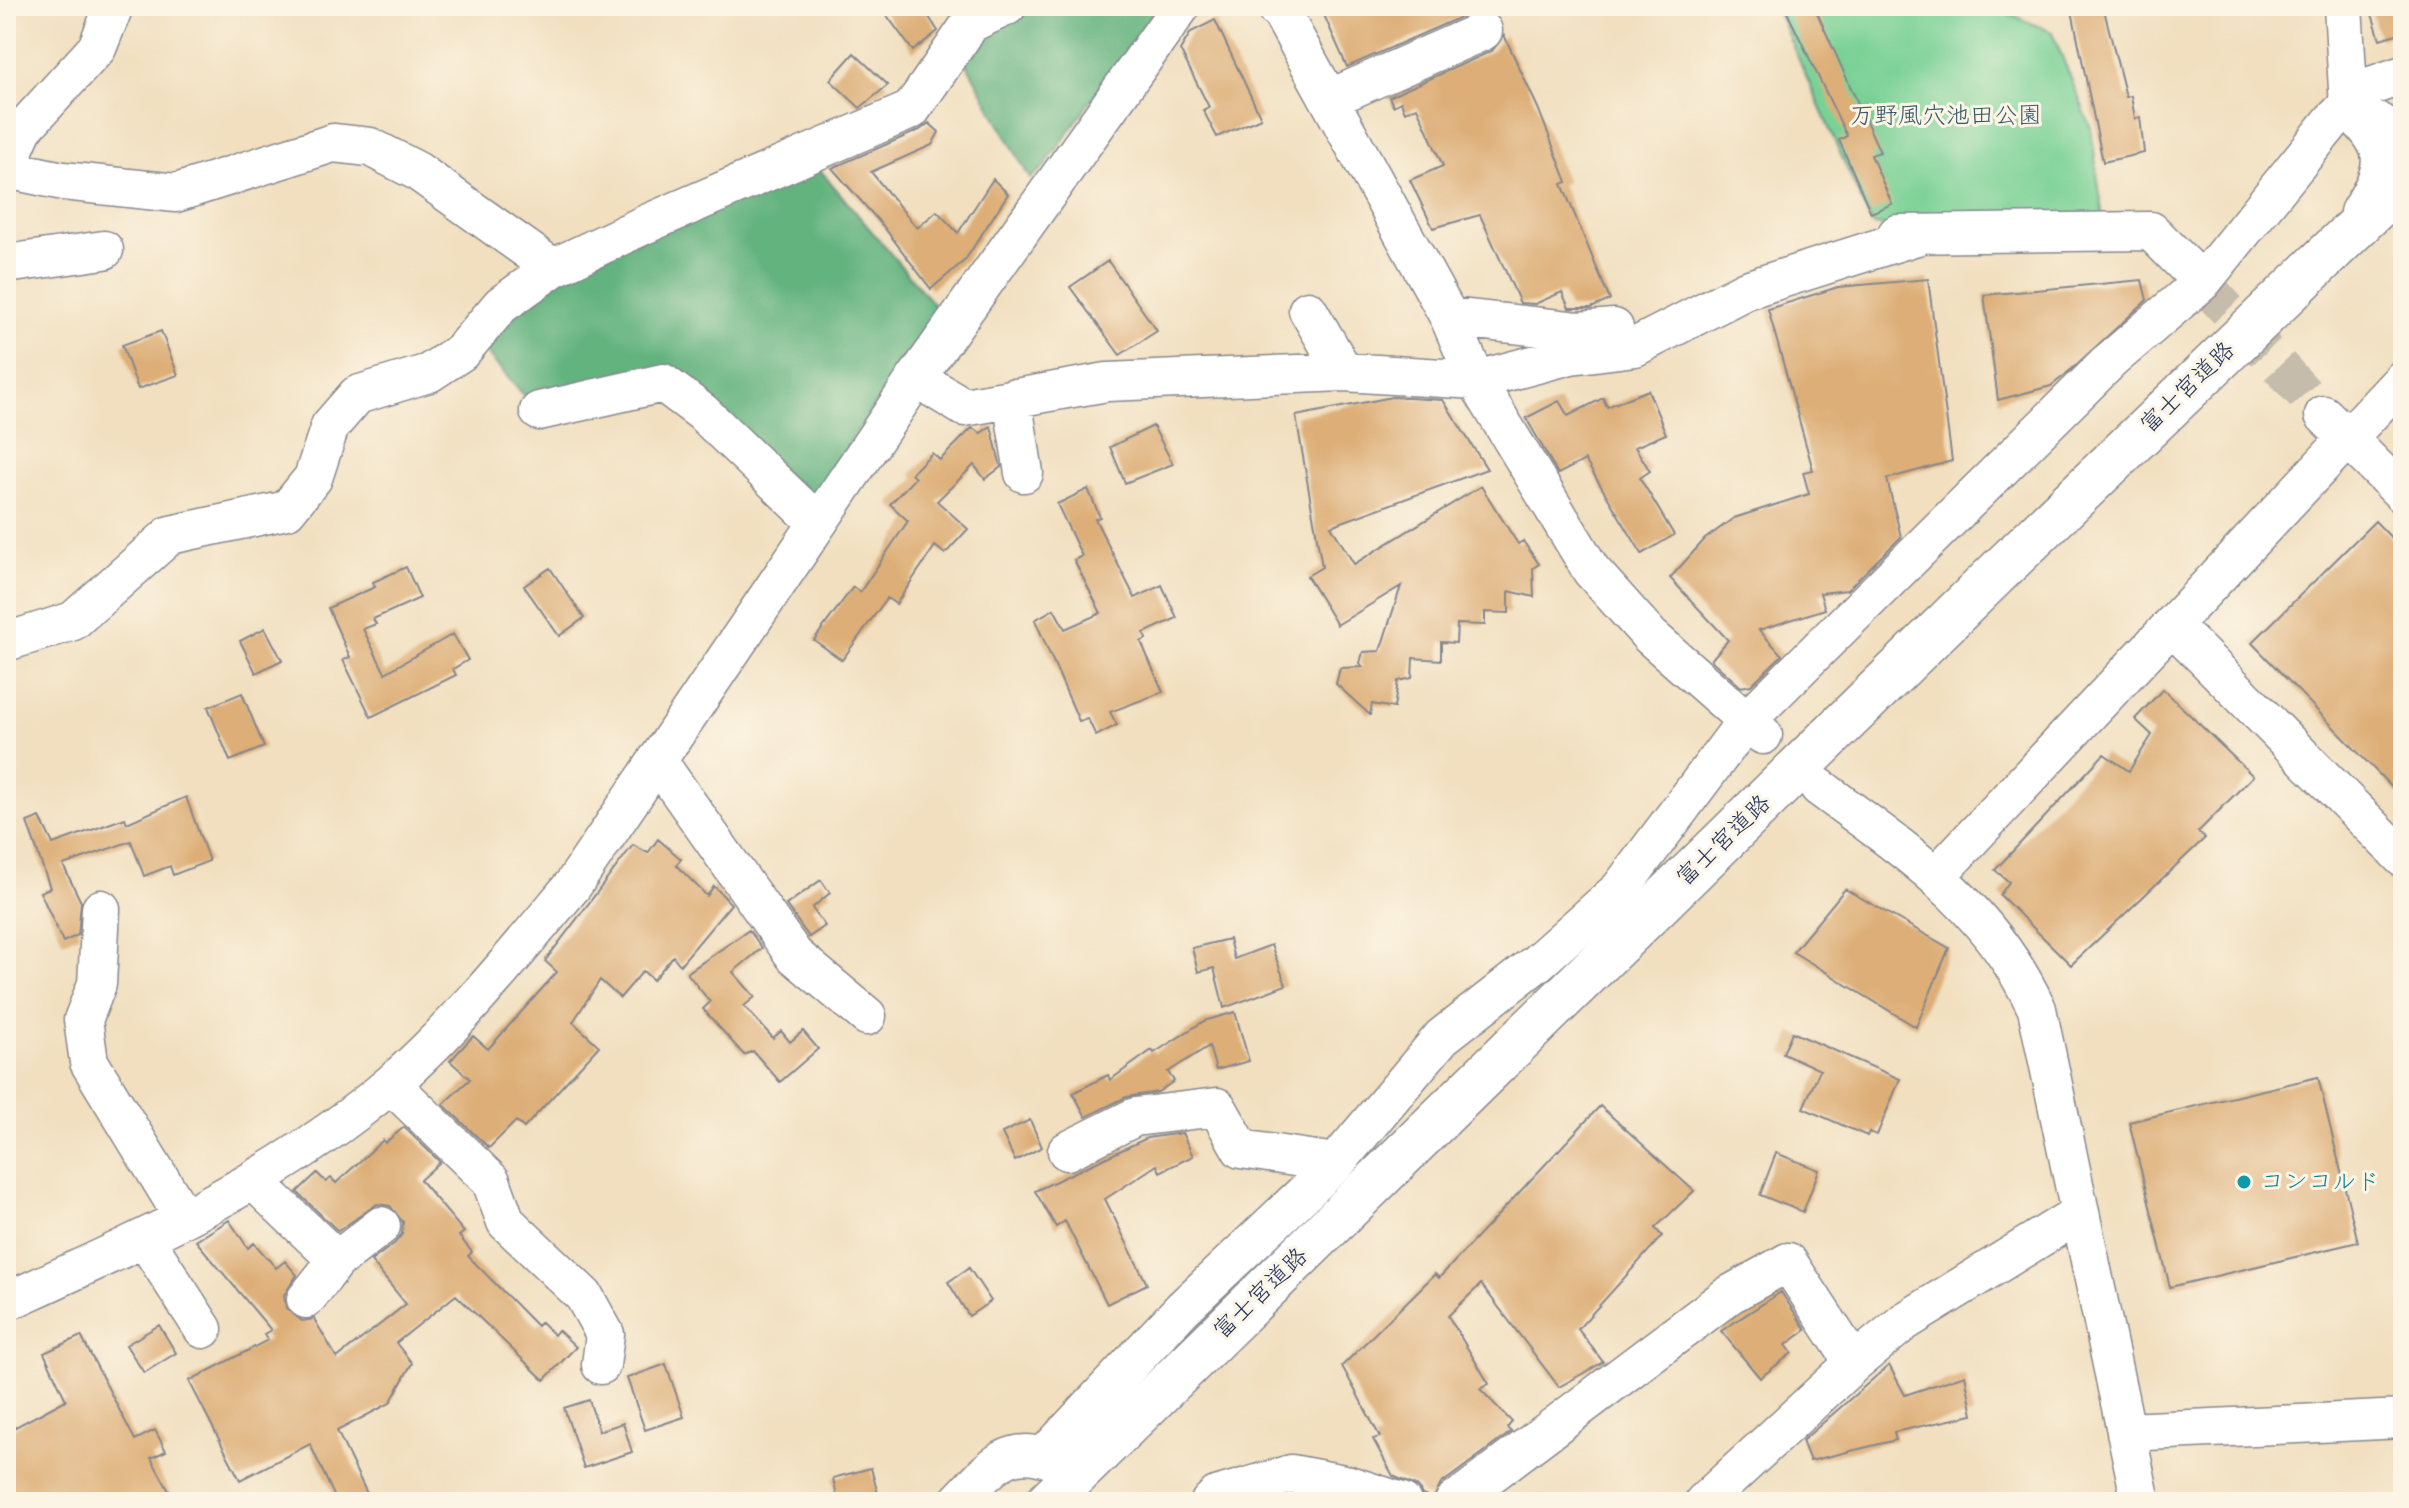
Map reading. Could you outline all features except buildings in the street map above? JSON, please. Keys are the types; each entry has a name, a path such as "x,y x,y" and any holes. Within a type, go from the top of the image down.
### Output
{"highway":[{"path":"2349,106 2371,126 2378,139 2384,173 2350,232"},
{"name":"富士宮道路","path":"1048,1502 2403,182"}],"street":[{"path":"114,6 97,48 23,129 6,168 63,181 176,193 333,143 370,147 417,171 553,268"},
{"path":"6,642 73,621 170,535 287,510 313,478 330,426 357,395 429,373 461,352 501,305 553,268 658,218 911,110 971,23 1007,6"},
{"path":"6,1302 145,1239 254,1181 391,1084 438,1040 573,885 916,378 1181,6"},
{"path":"1274,6 1282,14 1449,317 1476,380 1591,570 1650,636 1754,728"},
{"path":"2343,6 2349,106"},
{"path":"1329,99 1483,31"},
{"path":"958,1502 1004,1457 1028,1452 1043,1457 1182,1309 1336,1163 1442,1037 1538,962 1620,889 1754,728 2112,359 2202,282 2333,120 2368,87 2403,75"},
{"path":"2349,106 2395,131 2403,131"},
{"path":"1449,317 1578,331 1625,327 1736,266 1871,235 2151,231 2202,282"},
{"path":"916,378 964,407 1107,382 1344,372 1476,380 1571,355 1635,347 1746,290 1923,234"},
{"path":"6,264 104,250"},
{"path":"1308,310 1344,372"},
{"path":"1937,875 2172,625 2336,427 2403,379"},
{"path":"539,411 663,383 702,412 817,522"},
{"path":"1012,398 1024,473"},
{"path":"2336,427 2403,494"},
{"path":"2172,625 2403,858"},
{"path":"657,760 794,955 867,1016"},
{"path":"1819,787 1937,875 1988,927 2018,968 2037,1009 2141,1502"},
{"path":"101,909 97,984 83,1020 89,1062 184,1218"},
{"path":"391,1084 491,1181 506,1222 584,1296 605,1334 601,1365"},
{"path":"1067,1151 1135,1117 1217,1107 1241,1149 1336,1163"},
{"path":"254,1181 337,1260"},
{"path":"1704,1502 1854,1363 1904,1322 2080,1213"},
{"path":"306,1299 337,1260 381,1226"},
{"path":"145,1239 203,1329"},
{"path":"1454,1502 1729,1295 1788,1262 1854,1363"},
{"path":"2126,1432 2403,1419"},
{"path":"1210,1502 1216,1496 1291,1474 1349,1485 1402,1502"}],"green space":[{"path":"1041,6 1157,6 1045,166 1030,179 965,61 979,35"},
{"name":"万野風穴池田公園","path":"1775,6 1992,6 2052,32 2091,128 2104,225 1915,228 1872,225"},
{"path":"815,164 939,311 811,499 712,401 530,402 480,346 557,276"}],"tunnel":[{"path":"2202,282 2324,415"}],"place":[{"name":"コンコルド","path":"2244,1182"}]}
